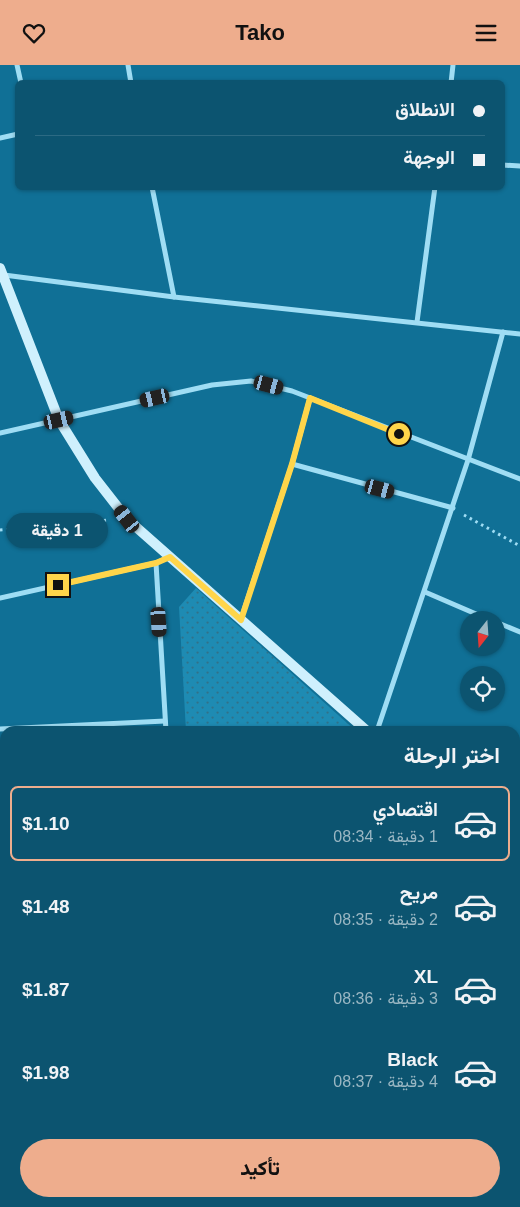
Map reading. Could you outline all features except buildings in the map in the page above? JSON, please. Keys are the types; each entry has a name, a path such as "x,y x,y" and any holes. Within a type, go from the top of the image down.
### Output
{"street":[{"path":"16,65 20,80"},
{"path":"128,65 130,80"},
{"path":"451,80 453,65"},
{"path":"0,138 15,135"},
{"path":"505,165 520,166"},
{"path":"153,190 174,297"},
{"path":"417,322 435,190"},
{"path":"360,726 127,519 95,477 59,420 2,271 174,297 520,334"},
{"path":"379,726 453,508 503,332"},
{"path":"0,433 212,385 242,380 260,382 310,398 520,479"},
{"path":"241,620 292,464 310,398"},
{"path":"292,464 453,508"},
{"path":"0,599 156,563 170,557"},
{"path":"156,563 166,726"},
{"path":"425,593 468,611"},
{"path":"505,626 520,632"},
{"path":"62,726 165,721"}],"path":[{"path":"453,508 520,546"},
{"path":"0,530 127,519"}],"shaded area":[{"path":"196,588 350,726 186,726 179,607"}],"route":[{"path":"58,585 156,563 170,557 241,620 292,464 310,398 399,434"}]}
